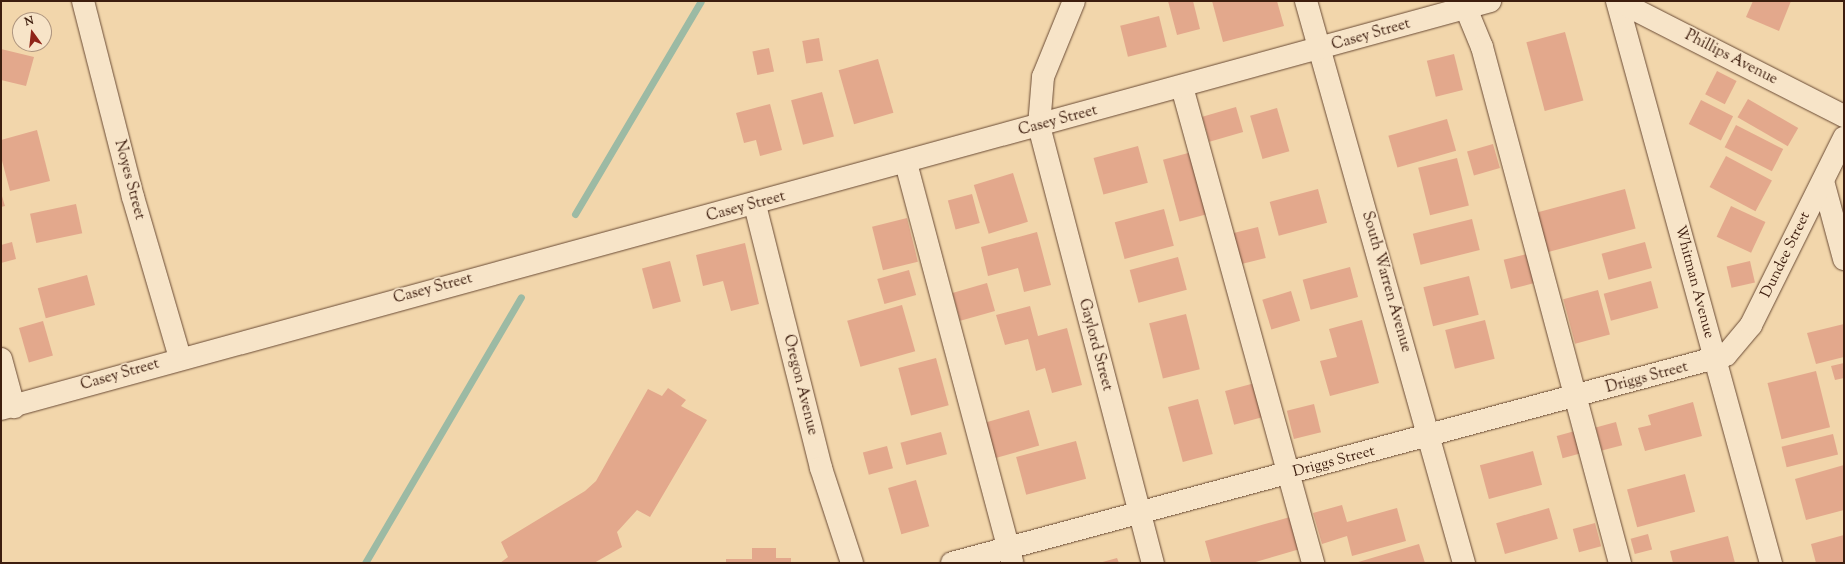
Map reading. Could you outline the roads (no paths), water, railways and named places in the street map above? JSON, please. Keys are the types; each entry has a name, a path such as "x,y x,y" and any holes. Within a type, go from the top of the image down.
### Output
{"street":[{"name":"Noyes Street","path":"83,1 133,197 180,358"},
{"name":"Gaylord Street","path":"1074,1 1043,77 1039,126 1153,563"},
{"name":"South Warren Avenue","path":"1306,1 1431,436 1464,563"},
{"name":"Casey Street","path":"7,408 180,358 755,205 1182,87 1319,49 1464,5 1490,1"},
{"name":"Phillips Avenue","path":"1618,1 1844,116"},
{"name":"Whitman Avenue","path":"1618,1 1771,563"},
{"path":"1464,5 1482,47 1577,397 1578,414 1620,563"},
{"path":"1182,87 1290,474 1313,563"},
{"name":"Dundee Street","path":"1715,360 1739,344 1751,325 1844,138"},
{"path":"906,163 1010,556"},
{"path":"1823,181 1844,259"},
{"name":"Oregon Avenue","path":"755,205 821,468 852,563"},
{"path":"1,359 7,408"},
{"name":"Driggs Street","path":"952,563 1010,556 1140,514 1715,360"}],"waterway":[{"path":"575,214 701,1"},
{"path":"365,563 521,297"}]}
